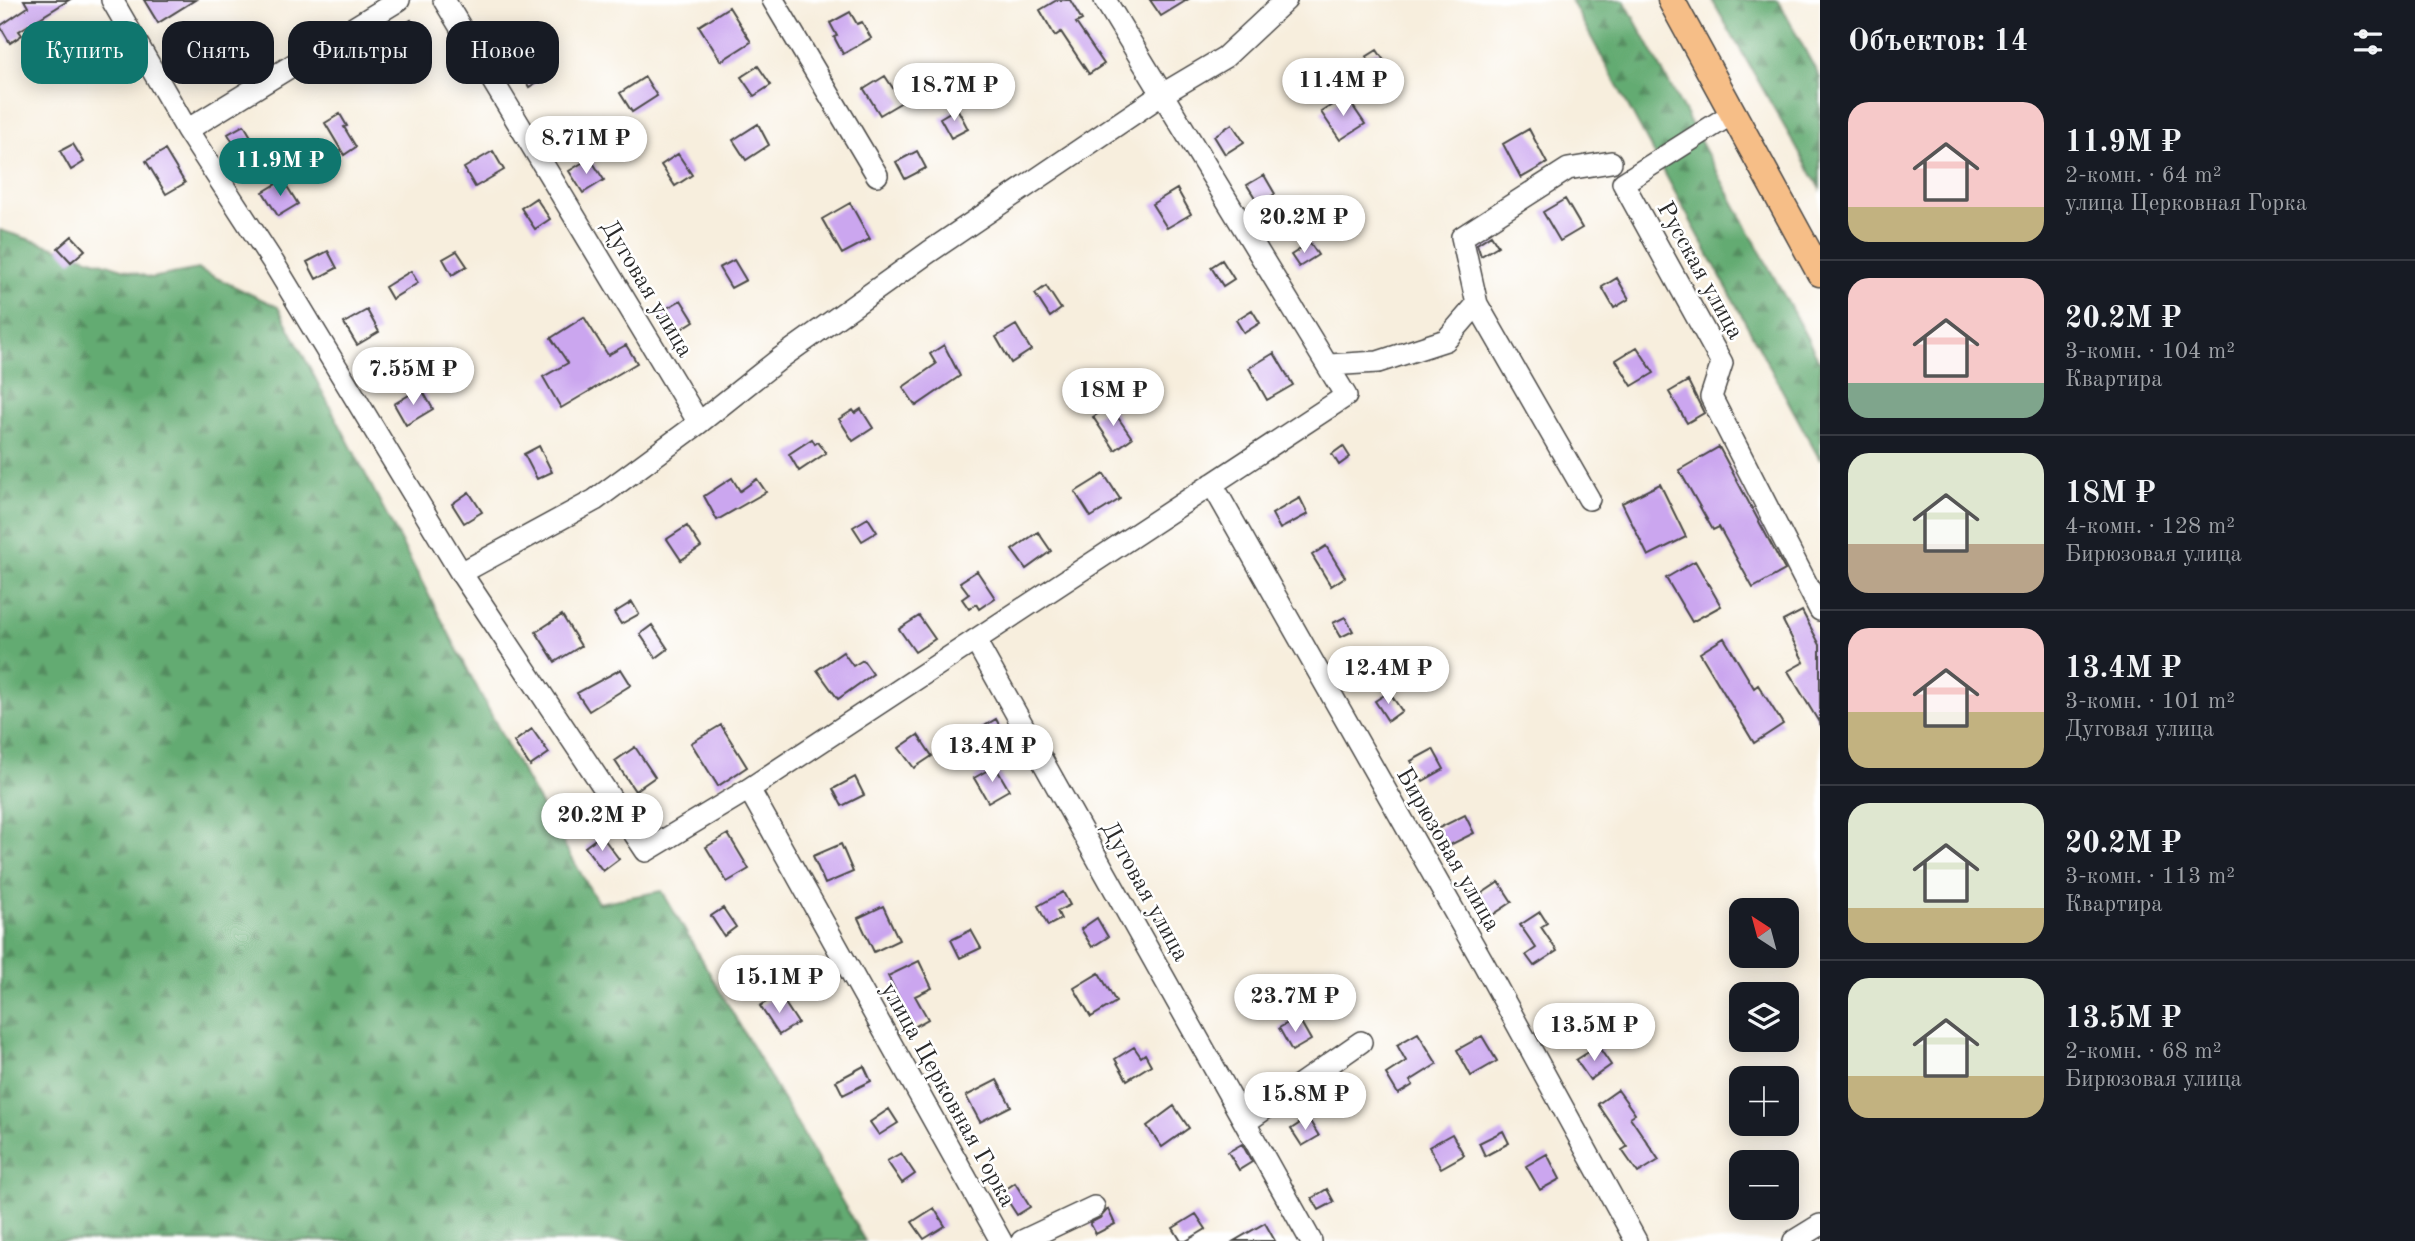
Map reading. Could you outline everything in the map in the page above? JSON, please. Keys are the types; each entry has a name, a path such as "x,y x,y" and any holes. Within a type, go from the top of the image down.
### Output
{"main road":[{"path":"1671,0 1820,273"}],"street":[{"path":"112,0 187,130 273,262 461,573 646,850 748,789 1346,396 1105,0"},
{"path":"187,130 399,0"},
{"name":"Дуговая улица","path":"444,0 699,423"},
{"path":"773,0 877,175"},
{"path":"461,573 595,500 782,357 929,253 1161,95 1225,57 1286,0"},
{"name":"Русская улица","path":"1732,113 1623,183 1723,363 1711,397 1820,610"},
{"path":"1589,499 1477,304 1462,237 1568,169 1611,162"},
{"path":"1329,365 1378,362 1446,340 1477,304"},
{"name":"Бирюзовая улица","path":"1212,484 1478,952 1636,1241"},
{"name":"Дуговая улица","path":"975,640 1311,1241"},
{"name":"улица Церковная Горка","path":"748,789 1001,1241"},
{"path":"1246,1122 1361,1042"},
{"path":"1022,1241 1094,1206"},
{"path":"1794,1241 1819,1228"}],"green space":[{"path":"1571,0 1624,0 1820,362 1820,460"},
{"path":"1712,0 1778,0 1820,78 1820,189"},
{"path":"0,230 151,278 198,269 278,307 515,760 598,903 662,891 865,1241 1,1241"}],"building":[{"path":"24,0 69,0 35,21 21,21 21,36 10,43 0,26 28,7"},
{"path":"144,0 195,0 158,23"},
{"path":"1057,0 1070,0 1082,20 1076,23 1104,64 1089,74 1061,32 1055,36 1040,10"},
{"path":"1150,0 1187,0 1161,16"},
{"path":"729,7 751,42 721,61 699,26"},
{"path":"850,12 857,24 862,22 871,38 843,54 830,23"},
{"path":"1377,50 1385,62 1375,69 1366,57"},
{"path":"758,66 771,85 754,96 741,77"},
{"path":"885,76 902,102 880,115 864,89"},
{"path":"645,77 657,96 632,112 620,93"},
{"path":"1346,96 1365,124 1340,140 1321,112"},
{"path":"957,108 968,129 951,138 940,118"},
{"path":"340,114 356,147 344,155 325,123"},
{"path":"758,124 769,145 746,160 733,140"},
{"path":"1232,124 1244,142 1225,154 1214,136"},
{"path":"244,125 259,150 243,160 228,134"},
{"path":"1529,129 1547,163 1521,178 1503,144"},
{"path":"73,144 84,162 71,170 60,151"},
{"path":"165,150 185,183 166,194 146,161"},
{"path":"493,151 504,170 475,187 464,168"},
{"path":"917,151 926,168 905,179 896,162"},
{"path":"678,154 692,175 675,186 661,165"},
{"path":"590,158 604,180 583,193 569,171"},
{"path":"1264,175 1275,194 1259,204 1247,185"},
{"path":"283,180 298,204 278,216 263,192"},
{"path":"1177,189 1191,214 1167,228 1152,204"},
{"path":"536,198 550,219 535,229 521,208"},
{"path":"1565,199 1582,228 1560,241 1543,212"},
{"path":"850,203 870,239 842,254 822,219"},
{"path":"1491,235 1498,246 1481,256 1477,244"},
{"path":"72,236 85,250 71,262 58,248"},
{"path":"1310,243 1318,255 1299,267 1291,255"},
{"path":"328,251 337,268 316,279 307,262"},
{"path":"457,251 467,266 452,275 443,259"},
{"path":"734,260 746,280 731,288 719,268"},
{"path":"1222,260 1234,279 1223,286 1211,267"},
{"path":"411,271 418,283 392,299 385,287"},
{"path":"1617,278 1629,299 1614,308 1602,287"},
{"path":"1046,286 1061,309 1050,317 1035,294"},
{"path":"681,300 694,321 670,336 657,314"},
{"path":"367,310 379,332 357,345 344,323"},
{"path":"1252,310 1260,323 1244,333 1236,320"},
{"path":"584,317 608,355 626,345 637,363 561,408 543,377 568,363 551,338"},
{"path":"1016,325 1031,350 1011,363 996,337"},
{"path":"944,345 960,376 916,406 903,387 936,364 930,354"},
{"path":"1637,347 1654,373 1632,386 1616,360"},
{"path":"1274,353 1293,385 1267,400 1249,368"},
{"path":"1688,381 1704,413 1687,423 1669,392"},
{"path":"421,388 433,409 406,425 394,404"},
{"path":"1110,406 1132,438 1115,450 1093,417"},
{"path":"861,409 873,428 853,441 839,419 853,410 855,413"},
{"path":"812,439 815,444 818,442 826,453 799,471 789,454"},
{"path":"539,446 552,472 537,479 524,454"},
{"path":"1343,446 1350,457 1339,465 1332,454"},
{"path":"1719,447 1785,570 1753,588 1719,527 1713,530 1679,470"},
{"path":"1104,474 1120,499 1091,517 1075,492"},
{"path":"732,478 740,491 757,479 766,492 717,520 704,496"},
{"path":"1660,484 1686,537 1648,556 1622,503"},
{"path":"469,492 482,512 464,523 452,504"},
{"path":"1300,498 1308,514 1280,529 1272,514"},
{"path":"868,518 877,532 862,541 853,527"},
{"path":"687,526 701,547 681,560 667,539"},
{"path":"1038,532 1051,551 1026,569 1012,550"},
{"path":"1326,546 1345,577 1331,586 1312,555"},
{"path":"1695,561 1721,606 1692,622 1666,578"},
{"path":"977,571 995,598 979,609 976,604 969,609 962,599 969,594 960,582"},
{"path":"632,602 639,614 621,624 614,613"},
{"path":"1802,611 1820,645 1820,724 1788,671 1804,662 1783,621"},
{"path":"562,615 581,646 555,662 536,632"},
{"path":"919,616 935,639 915,652 899,629"},
{"path":"1345,617 1353,631 1341,637 1333,623"},
{"path":"652,625 668,649 656,658 640,634"},
{"path":"1724,638 1754,688 1758,685 1783,724 1754,743 1700,653"},
{"path":"843,652 853,666 863,660 873,674 838,699 817,670"},
{"path":"621,669 631,685 589,711 577,693"},
{"path":"1389,692 1402,711 1388,721 1375,701"},
{"path":"996,719 1005,736 986,748 976,731"},
{"path":"721,725 747,767 718,786 691,743"},
{"path":"532,729 549,753 530,766 514,742"},
{"path":"918,735 932,756 914,768 899,748"},
{"path":"635,747 655,777 635,791 615,761"},
{"path":"1433,749 1444,769 1423,781 1411,761"},
{"path":"995,766 1009,790 988,802 974,778"},
{"path":"855,777 864,795 842,806 833,789"},
{"path":"1465,815 1474,833 1440,850 1431,832"},
{"path":"728,834 749,869 727,882 706,847"},
{"path":"601,835 619,859 603,871 585,847"},
{"path":"841,844 853,872 825,884 813,856"},
{"path":"1499,882 1512,902 1491,916 1478,896"},
{"path":"1063,892 1070,905 1057,911 1061,919 1048,926 1038,906"},
{"path":"883,906 899,940 874,952 858,918"},
{"path":"723,908 736,927 724,936 711,916"},
{"path":"1540,912 1547,923 1541,927 1557,951 1534,966 1526,955 1536,948 1520,925"},
{"path":"1097,918 1108,937 1092,947 1081,929"},
{"path":"971,930 981,948 960,958 951,940"},
{"path":"919,961 932,988 915,996 928,1019 912,1028 888,976"},
{"path":"1099,973 1116,1002 1091,1017 1074,988"},
{"path":"779,994 798,1023 779,1035 760,1006"},
{"path":"1298,1017 1311,1040 1292,1051 1279,1028"},
{"path":"1418,1033 1437,1064 1410,1081 1413,1085 1398,1094 1386,1074 1406,1061 1397,1045"},
{"path":"1482,1036 1497,1061 1471,1076 1457,1050"},
{"path":"1598,1046 1611,1065 1590,1080 1576,1060"},
{"path":"1134,1047 1141,1057 1145,1054 1151,1065 1127,1080 1115,1059"},
{"path":"864,1066 871,1081 843,1095 836,1081"},
{"path":"997,1080 1011,1106 980,1122 966,1096"},
{"path":"1618,1090 1635,1114 1630,1117 1659,1160 1638,1173 1622,1150 1627,1147 1598,1104"},
{"path":"1174,1106 1189,1128 1162,1147 1147,1126"},
{"path":"889,1109 898,1123 879,1135 870,1122"},
{"path":"1308,1118 1319,1136 1302,1146 1291,1129"},
{"path":"1503,1131 1509,1143 1485,1156 1479,1143"},
{"path":"1452,1134 1464,1155 1441,1168 1429,1147"},
{"path":"1242,1144 1252,1162 1239,1170 1228,1152"},
{"path":"901,1153 915,1174 902,1183 887,1161"},
{"path":"1547,1154 1560,1179 1540,1190 1526,1166"},
{"path":"1015,1183 1030,1207 1017,1215 1002,1192"},
{"path":"1327,1189 1334,1202 1319,1210 1312,1198"},
{"path":"934,1208 945,1226 924,1239 912,1222"},
{"path":"1108,1209 1115,1224 1096,1234 1090,1223 1100,1218"},
{"path":"1196,1214 1206,1229 1186,1241 1181,1241 1173,1228"},
{"path":"1265,1223 1275,1241 1234,1241"}]}
